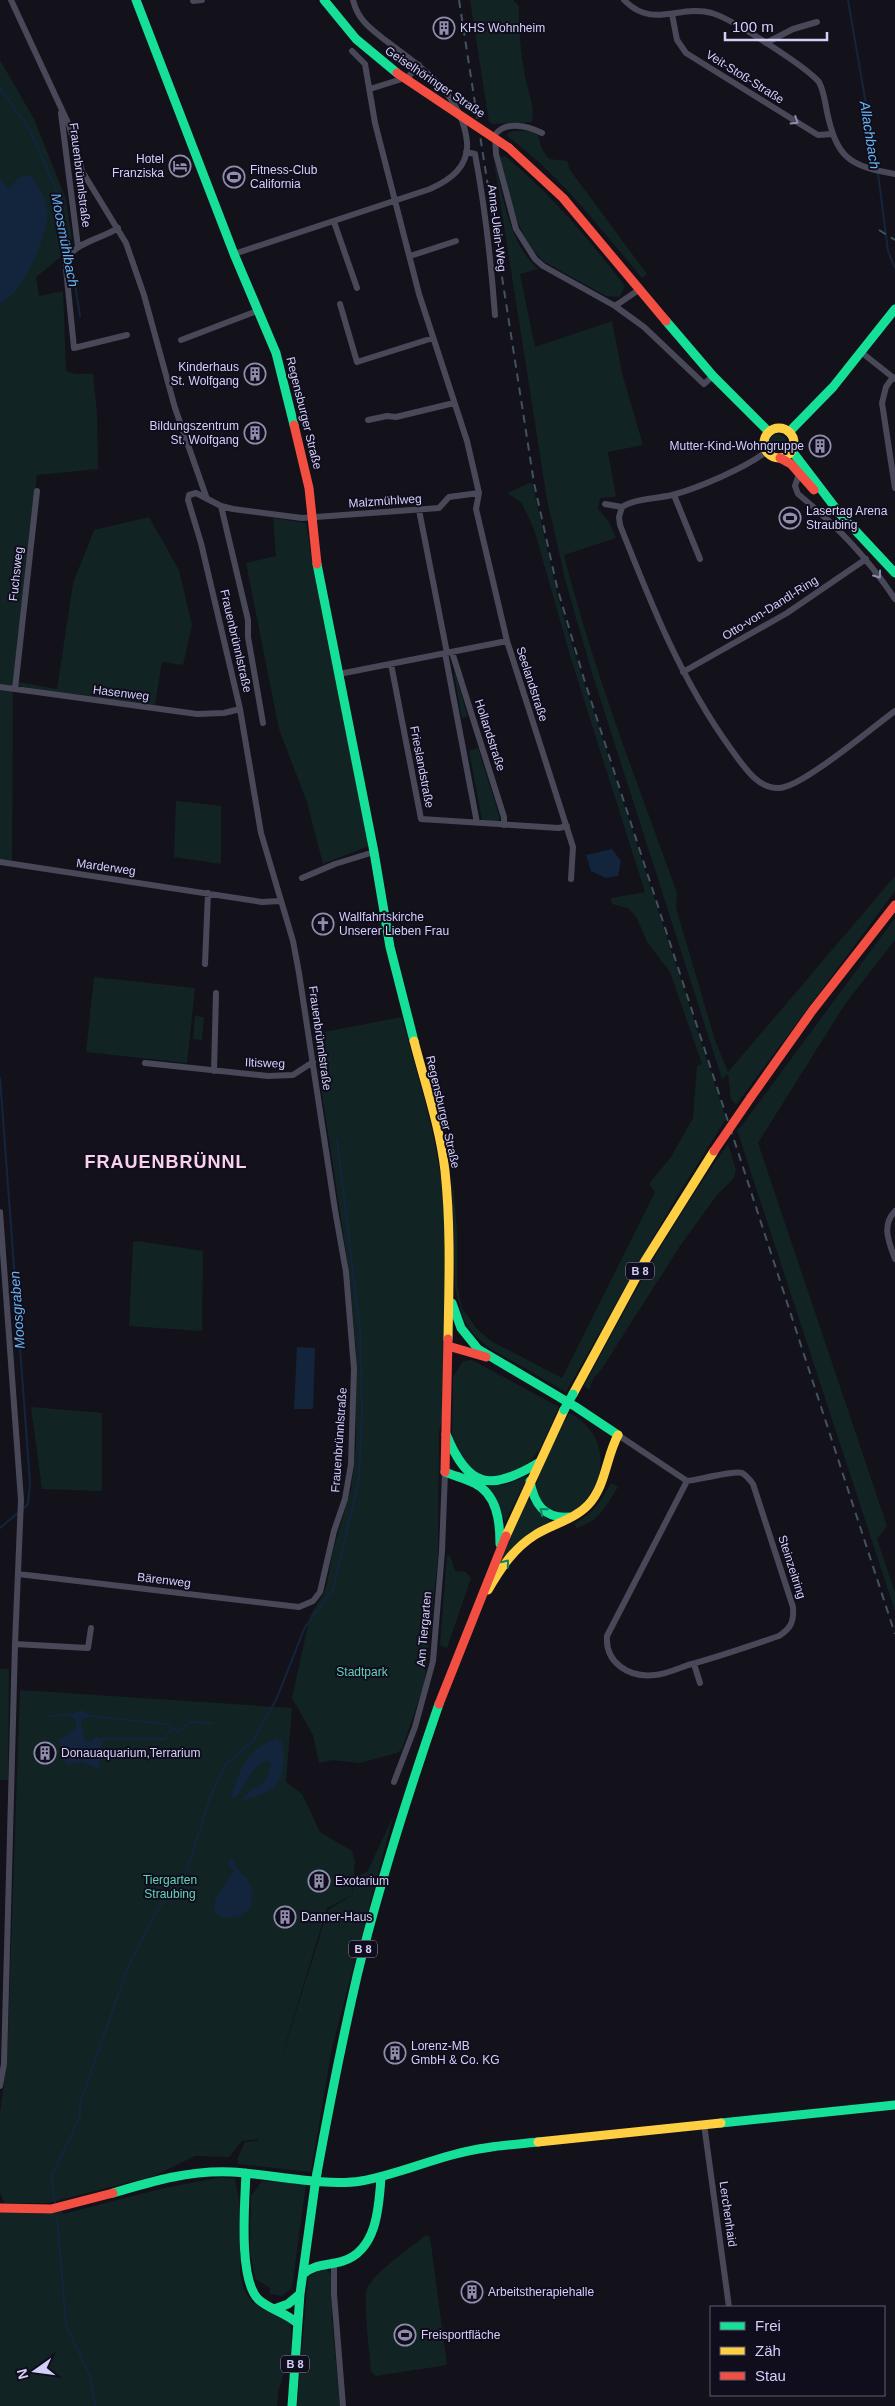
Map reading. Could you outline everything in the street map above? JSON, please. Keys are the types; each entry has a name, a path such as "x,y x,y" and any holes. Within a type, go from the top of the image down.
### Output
{"main road":[{"name":"Regensburger Straße","path":"136,0 234,254 276,353 303,460 314,518 318,573 374,852 395,973 439,1137 445,1170 450,1226 445,1472"},
{"name":"Geiselhöringer Straße","path":"324,0 356,39 397,73 509,148 563,198 713,376 769,432"},
{"path":"789,432 833,387 895,309"},
{"path":"840,514 792,451 793,439 789,432 781,428 769,432 764,442 767,451 774,457 787,461 895,573"},
{"path":"780,458 792,451"},
{"name":"B 8","path":"292,2406 300,2294 316,2185 342,2038 380,1887 416,1763 471,1619 500,1547 538,1462 645,1261 750,1097 817,1004 895,905"},
{"path":"449,1293 456,1318 469,1340 491,1358 576,1407 618,1435 611,1446 599,1490 590,1504 575,1515 534,1536 517,1550 500,1570 471,1619"},
{"path":"448,1346 459,1340 469,1340"},
{"path":"448,1346 491,1358"},
{"path":"446,1434 461,1466 472,1475 493,1482 511,1479 538,1462"},
{"path":"445,1472 461,1466"},
{"path":"445,1472 477,1484 488,1494 497,1510 500,1547"},
{"path":"530,1481 535,1503 542,1512 558,1518 575,1515"},
{"path":"0,2208 59,2208 183,2173 212,2171 342,2182 381,2177 454,2154 496,2146 895,2105"},
{"path":"246,2173 247,2281 256,2298 264,2304 289,2314 298,2323"},
{"path":"303,2274 321,2262 334,2262 353,2257 371,2233 376,2218 381,2177"},
{"path":"307,2249 321,2262"},
{"path":"277,2308 288,2304 300,2294"}],"street":[{"name":"Frauenbrünnlstraße","path":"11,0 69,125 82,171 126,243 144,295 175,408 208,499"},
{"path":"193,1 202,0"},
{"path":"234,254 396,201 448,181 461,166 466,152 466,132 455,103 445,90 419,65 361,20 353,0"},
{"path":"624,0 637,11 648,15 690,11 710,12 726,19 766,43 819,82 832,134 838,148 850,160 872,170 892,173"},
{"name":"Veit-Stoß-Straße","path":"672,14 677,40 686,53 813,132 832,134"},
{"path":"766,43 793,29 817,22"},
{"path":"352,51 365,64 375,123 410,256 433,338 467,441 479,493"},
{"path":"370,89 408,77 419,65"},
{"name":"Frauenbrünnlstraße","path":"60,107 78,247"},
{"path":"542,133 532,128 510,126 502,127 495,135 496,154 516,230 527,250 543,266 615,306 644,327 704,384 713,376"},
{"name":"Anna-Ulein-Weg","path":"466,152 474,154 478,174 489,244 495,315"},
{"path":"334,222 357,288"},
{"path":"118,228 78,247 69,254 66,269 74,348 127,335"},
{"path":"410,256 456,241"},
{"path":"615,306 640,289"},
{"path":"340,304 357,362 433,338"},
{"path":"180,340 257,311"},
{"path":"861,352 894,378 886,387 882,402 895,488"},
{"path":"368,420 387,416 396,417 454,403"},
{"path":"605,504 622,507 632,503 674,495 753,461 767,451"},
{"path":"799,474 795,486 798,494 834,524 866,559 895,599"},
{"name":"Fuchsweg","path":"15,689 38,491"},
{"name":"Frauenbrünnlstraße","path":"306,1604 318,1597 323,1585 329,1549 345,1500 350,1464 354,1369 346,1272 299,973 256,812 240,709 201,543 188,505 189,495 192,493 221,506 314,518"},
{"name":"Malzmühlweg","path":"314,518 439,508 449,497 479,493"},
{"name":"Seelandstraße","path":"479,493 476,509 507,641 573,847 571,879"},
{"path":"674,495 700,559"},
{"name":"Frauenbrünnlstraße","path":"221,506 248,620 248,637 263,724"},
{"path":"622,507 619,517 620,525 660,626 706,714 754,778 771,788 790,786 895,711"},
{"name":"Hollandstraße","path":"419,510 448,653 477,823"},
{"name":"Otto-von-Dandl-Ring","path":"683,672 787,613 866,559"},
{"path":"339,674 507,641"},
{"name":"Hollandstraße","path":"448,653 504,816 504,825"},
{"name":"Frieslandstraße","path":"391,664 421,819 559,828 567,826"},
{"name":"Hasenweg","path":"0,687 197,714 224,713 240,709"},
{"path":"302,878 335,864 374,852"},
{"name":"Marderweg","path":"0,862 262,902 280,901"},
{"path":"205,964 208,893"},
{"path":"214,1071 216,993"},
{"name":"Iltisweg","path":"145,1063 214,1071 287,1076 313,1062"},
{"path":"895,1211 888,1221 886,1232 895,1259"},
{"path":"0,1212 15,1400 20,1507 14,1644 4,2064 0,2086"},
{"path":"618,1435 687,1481"},
{"name":"Am Tiergarten","path":"394,1782 415,1727 433,1661 442,1551 445,1472"},
{"name":"Steinzeitring","path":"740,1472 753,1484 793,1607 794,1619 790,1629 779,1636 694,1664 656,1675 622,1669 613,1662 606,1644 607,1636 687,1481 740,1472"},
{"name":"Bärenweg","path":"18,1574 291,1608 306,1604"},
{"path":"14,1644 88,1648 91,1628"},
{"path":"694,1664 700,1683"},
{"name":"Lerchenhaid","path":"704,2124 729,2306"},
{"path":"334,2262 334,2294 343,2406"}],"green space":[{"path":"470,0 513,0 519,6 521,50 532,104 532,122 493,124 489,122"},
{"path":"0,60 34,119 66,199 73,247 36,277 39,296 63,291 66,371 76,374 93,374 97,412 98,469 37,475 13,681 57,689 73,583 94,530 149,517 179,570 192,625 183,665 162,662 155,705 70,695 13,685 12,862 0,860"},
{"path":"513,131 530,131 538,135 542,149 549,159 567,161 570,170 647,274 642,278 595,221 562,185 507,136 508,133"},
{"path":"493,155 503,200 513,231 519,245 538,269 520,274 535,347 612,321 622,373 643,445 608,452 616,497 600,498 598,509 609,522 616,538 564,555 602,683 677,893 676,908 715,1040 728,1072 895,876 895,891 736,1105 731,1099 728,1074 722,1079 593,676 566,583 547,500"},
{"path":"505,156 554,201 597,250 625,286 620,297 606,296 543,261 533,250 519,226 510,199 499,157"},
{"path":"774,434 782,434 787,439 785,450 774,452 769,447 769,439"},
{"path":"532,482 558,598 576,658 726,1119 673,1203 566,1392 488,1347 474,1335 464,1320 455,1288 452,1173 457,1229 457,1284 462,1308 477,1329 491,1341 562,1378 655,1192 649,1184 671,1157 693,1118 697,1066 702,1064 670,972 647,942 637,918 628,908 612,904 611,898 645,892 572,662 534,529 521,502 507,493"},
{"path":"273,518 306,523 314,573 369,846 323,864 307,802 279,729 246,563 276,556"},
{"path":"455,673 468,717 462,718"},
{"path":"478,748 500,818 497,822 482,820 469,751"},
{"path":"176,801 221,806 221,864 174,857"},
{"path":"895,918 895,940 845,1004 758,1143 887,1526 877,1539 895,1593 895,1611 737,1130"},
{"path":"94,977 195,988 187,1063 86,1052"},
{"path":"195,1016 204,1017 202,1040 193,1039"},
{"name":"Stadtpark","path":"402,1017 437,1152 446,1233 442,1420 439,1432 438,1557 424,1685 402,1749 397,1753 360,1763 333,1760 319,1763 313,1735 292,1698 310,1616 323,1595 327,1584 333,1550 351,1490 356,1446 356,1350 349,1272 313,1034"},
{"path":"728,1144 736,1170 734,1178 717,1195 680,1246 601,1370 593,1379 590,1390 584,1386 634,1293 688,1202"},
{"path":"138,1241 203,1251 202,1331 129,1326 133,1242"},
{"path":"472,1360 559,1407 540,1449 526,1466 498,1478 479,1475 464,1464 452,1439 453,1377 463,1361"},
{"path":"31,1407 102,1413 102,1491 42,1489"},
{"path":"569,1413 582,1421 591,1431 597,1442 600,1467 591,1493 578,1508 562,1515 544,1509 535,1490 541,1468"},
{"path":"526,1476 527,1478 505,1522 496,1500 486,1486 508,1484"},
{"path":"611,1483 618,1487 610,1501 591,1522 576,1528 575,1523 596,1506"},
{"path":"528,1499 552,1523 502,1560 501,1558"},
{"path":"447,1555 450,1556 455,1571 466,1572 471,1578 447,1648 440,1645"},
{"path":"0,1669 9,1669 8,1780 0,1780"},
{"name":"Tiergarten Straubing","path":"20,1690 292,1708 286,1782 302,1794 320,1832 352,1851 355,1861 352,1895 355,1877 367,1872 393,1817 332,2048 311,2172 238,2164 237,2159 245,2142 257,2141 258,2139 242,2141 229,2157 195,2156 154,2176 48,2203 4,2203 0,2192 0,2112 7,2062","holes":["352,1895 328,1910 276,2075 327,1908"]},
{"path":"222,2177 235,2179 240,2206 240,2274 244,2290 252,2302 266,2311 278,2313 291,2326 291,2349 278,2392 277,2406 0,2406 0,2212 47,2214 62,2211 63,2214 164,2188"},
{"path":"262,2181 306,2184 292,2288 282,2296 270,2294 270,2288 255,2279 250,2251 251,2196"},
{"name":"Freisportfläche","path":"426,2235 430,2237 447,2365 376,2376 371,2371 368,2340 366,2292 368,2286 388,2265"},
{"path":"321,2269 326,2269 331,2274 332,2320 340,2406 297,2406 308,2277"}],"water":[{"path":"24,175 31,176 45,198 47,217 45,230 34,261 26,275 9,298 0,303 0,178 9,189 17,179"},
{"path":"612,849 621,861 618,876 606,878 591,871 586,855"},
{"path":"297,1347 315,1348 313,1409 294,1409"},
{"path":"82,1710 93,1716 81,1720 85,1742 93,1741 94,1736 103,1739 99,1769 82,1762 68,1765 63,1759 59,1740 76,1728 76,1720 70,1715"},
{"path":"276,1738 282,1742 284,1765 276,1785 261,1795 245,1801 243,1798 266,1778 271,1763 266,1760 253,1771 236,1797 231,1797 241,1769 251,1755 258,1748"},
{"path":"232,1858 237,1869 248,1879 253,1893 250,1909 237,1917 228,1918 214,1912 215,1900 234,1871 229,1865 229,1859"}],"waterway":[{"name":"Allachbach","path":"848,0 877,168"},
{"name":"Moosmühlbach","path":"0,88 30,130 57,192 70,251"},
{"name":"Allachbach","path":"878,173 888,251 895,268"},
{"name":"Moosmühlbach","path":"71,258 80,316"},
{"name":"Moosgraben","path":"0,1078 30,1483 28,1504 23,1509"},
{"path":"55,2202 51,2177 80,2117 80,2103 128,1967 155,1914 187,1870 210,1798 225,1765 253,1741 276,1700 305,1627 333,1590 359,1479 362,1412 360,1330 337,1140"},
{"name":"Moosgraben","path":"0,1528 19,1512"},
{"path":"49,1716 71,1715"},
{"path":"91,1716 166,1724 179,1732 189,1722 212,1723"},
{"path":"103,1739 165,1739 171,1729"},
{"path":"57,2217 66,2325 90,2376 95,2406"}],"railway":[{"path":"459,0 534,483 557,587 584,679 895,1634"},
{"path":"879,230 895,240"}],"traffic: fast":[{"path":"136,0 234,254 276,353 294,425"},
{"path":"324,0 356,39 397,73"},
{"path":"789,432 833,387 895,309"},
{"path":"666,321 713,376 769,432"},
{"path":"792,451 840,514 895,573"},
{"path":"317,564 374,852 390,947 414,1041"},
{"path":"452,1303 461,1328 478,1349 576,1407 618,1435"},
{"path":"564,1410 573,1394"},
{"path":"446,1434 454,1452 463,1465 472,1475 482,1480 494,1481 506,1478 538,1463"},
{"path":"445,1472 474,1483 488,1494 498,1517 500,1544"},
{"path":"530,1481 534,1497 547,1513 560,1517 569,1517"},
{"path":"317,2173 357,1976 395,1839 439,1704"},
{"path":"721,2123 895,2105"},
{"path":"113,2193 172,2177 216,2172 247,2173 297,2180 361,2181 463,2152 538,2142"},
{"path":"246,2173 244,2239 245,2257 252,2289 258,2299 297,2323"},
{"path":"315,2185 317,2173"},
{"path":"303,2274 317,2266 343,2261 363,2247 374,2226 381,2177"},
{"path":"292,2406 300,2294 315,2185"},
{"path":"277,2308 288,2304 300,2294"}],"traffic: slow":[{"path":"779,428 789,433 794,443 789,453 779,458 769,453 764,443 769,433 779,428"},
{"path":"414,1041 436,1122 445,1171 449,1234 448,1339"},
{"path":"573,1394 645,1261 714,1151"},
{"path":"506,1536 564,1410"},
{"path":"488,1590 503,1567 527,1540 570,1518 588,1505 599,1489 618,1435"},
{"path":"538,2142 721,2123"}],"traffic: jam":[{"path":"397,73 509,148"},
{"path":"509,148 563,198 666,321"},
{"path":"294,425 309,488 317,564"},
{"path":"780,458 791,464 814,490"},
{"path":"751,1097 812,1011 895,905"},
{"path":"714,1151 751,1097"},
{"path":"445,1472 448,1339"},
{"path":"448,1346 486,1357"},
{"path":"439,1704 506,1536"},
{"path":"0,2208 51,2209 113,2193"}],"place":[{"name":"KHS Wohnheim","path":"444,28"},
{"name":"Hotel Franziska","path":"180,166"},
{"name":"Fitness-Club California","path":"234,177"},
{"name":"Kinderhaus St. Wolfgang","path":"255,374"},
{"name":"Bildungszentrum St. Wolfgang","path":"255,433"},
{"name":"Mutter-Kind-Wohngruppe","path":"820,446"},
{"name":"Lasertag Arena Straubing","path":"790,518"},
{"name":"Wallfahrtskirche Unserer Lieben Frau","path":"323,924"},
{"name":"Donauaquarium,Terrarium","path":"45,1753"},
{"name":"Exotarium","path":"319,1881"},
{"name":"Danner-Haus","path":"285,1917"},
{"name":"Lorenz-MB GmbH & Co. KG","path":"395,2053"},
{"name":"Arbeitstherapiehalle","path":"472,2292"},
{"name":"Freisportfläche","path":"405,2335"}],"district":[{"name":"FRAUENBRÜNNL","path":"166,1162"}]}
